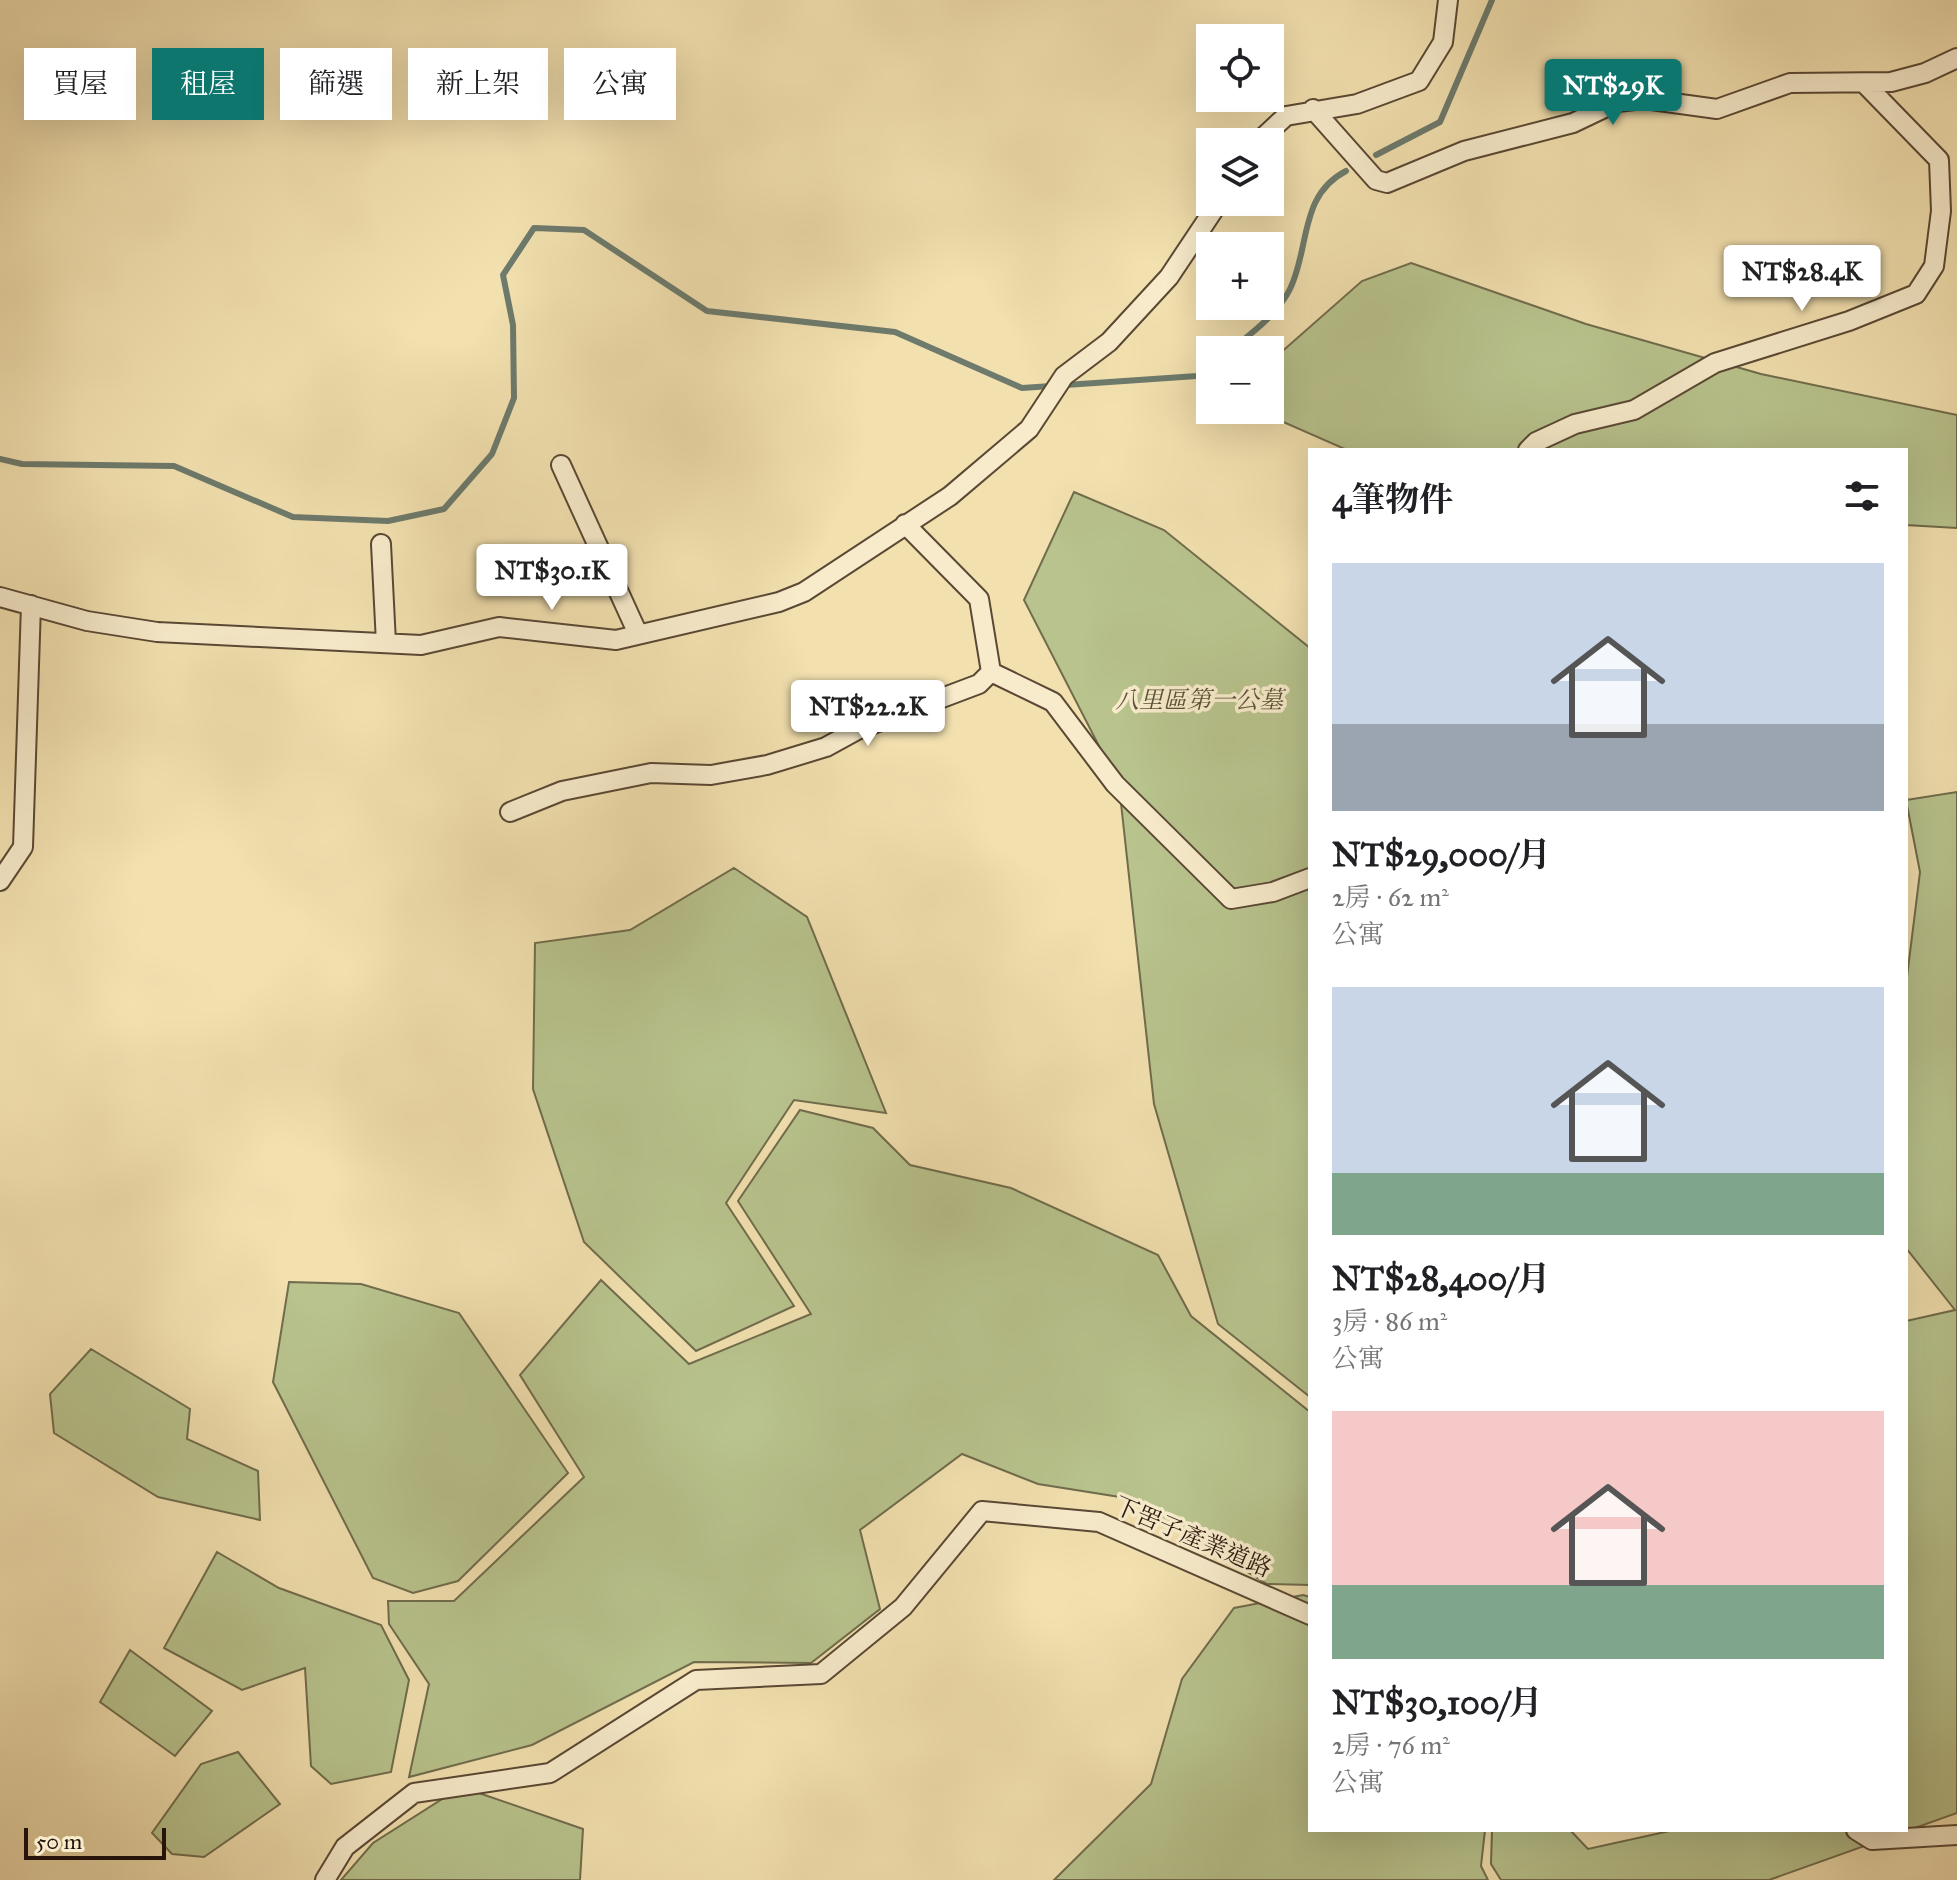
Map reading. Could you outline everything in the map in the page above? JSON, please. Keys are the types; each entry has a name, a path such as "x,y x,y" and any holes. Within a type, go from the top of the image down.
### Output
{"street":[{"path":"1273,128 1286,116 1313,109 1357,104 1419,81 1443,42 1448,0"},
{"path":"1313,109 1376,180 1387,183 1464,151 1573,123 1617,102 1644,99 1717,109 1790,83 1891,82 1957,58"},
{"path":"1530,448 1536,442 1575,424 1634,410 1715,363 1849,321 1916,294 1934,266 1941,211 1939,160 1864,83"},
{"path":"0,597 87,621 157,632 421,645 499,627 616,640 779,602 804,592 950,496 1029,429 1064,376 1109,342 1137,314 1202,232 1211,216"},
{"path":"561,465 638,634"},
{"path":"905,524 979,599 991,672"},
{"path":"381,544 386,643"},
{"path":"0,881 23,847 31,605"},
{"path":"510,812 562,791 651,773 711,775 767,765 826,747 857,730 979,684 991,672"},
{"path":"991,672 1053,702 1115,784 1231,899 1273,892 1308,879"},
{"name":"下罟子產業道路","path":"325,1880 345,1847 414,1793 550,1773 696,1680 821,1674 903,1607 982,1511 1099,1522 1308,1614"},
{"path":"1859,1832 1872,1840 1957,1835"}],"green space":[{"path":"1411,263 1586,324 1761,374 1957,415 1957,528 1908,525 1908,448 1342,448 1284,422 1284,350 1362,281"},
{"name":"八里區第一公墓","path":"1074,492 1164,530 1308,646 1308,1395 1218,1324 1154,1104 1119,785 1024,600"},
{"path":"1957,792 1957,1813 1908,1830 1908,1321 1955,1310 1908,1251 1908,969 1920,872 1908,800"},
{"path":"734,868 807,917 886,1113 794,1100 726,1203 794,1306 696,1351 584,1242 533,1089 535,943 630,930"},
{"path":"800,1110 873,1128 910,1165 1011,1188 1158,1255 1191,1316 1308,1410 1308,1585 1267,1584 1126,1498 1038,1484 962,1454 860,1530 880,1609 811,1663 694,1662 532,1745 409,1777 429,1684 389,1624 388,1601 454,1601 584,1477 520,1375 601,1280 689,1364 811,1314 738,1201"},
{"path":"289,1282 361,1284 459,1313 568,1473 458,1581 413,1593 373,1578 273,1382"},
{"path":"91,1349 190,1409 187,1439 258,1471 260,1520 158,1497 54,1433 50,1394"},
{"path":"217,1552 279,1588 381,1625 409,1680 391,1772 331,1784 311,1766 305,1668 242,1690 164,1648"},
{"path":"1308,1596 1308,1832 1485,1832 1481,1866 1488,1880 1054,1880 1151,1784 1182,1679 1234,1608"},
{"path":"130,1650 212,1711 175,1756 100,1702"},
{"path":"238,1752 280,1804 204,1857 172,1854 152,1833 201,1764"},
{"path":"476,1792 583,1829 580,1880 341,1880 373,1843 447,1796"},
{"path":"1492,1832 1572,1832 1588,1849 1665,1832 1904,1832 1769,1880 1501,1880 1491,1864"}],"waterway":[{"path":"1376,155 1440,122 1492,0"},
{"path":"1248,336 1285,298 1296,273 1313,208 1331,181 1346,171"},
{"path":"0,459 22,464 174,466 293,517 388,521 444,509 492,454 514,398 513,325 503,275 534,228 584,230 707,311 895,332 1022,388 1196,376"}]}
